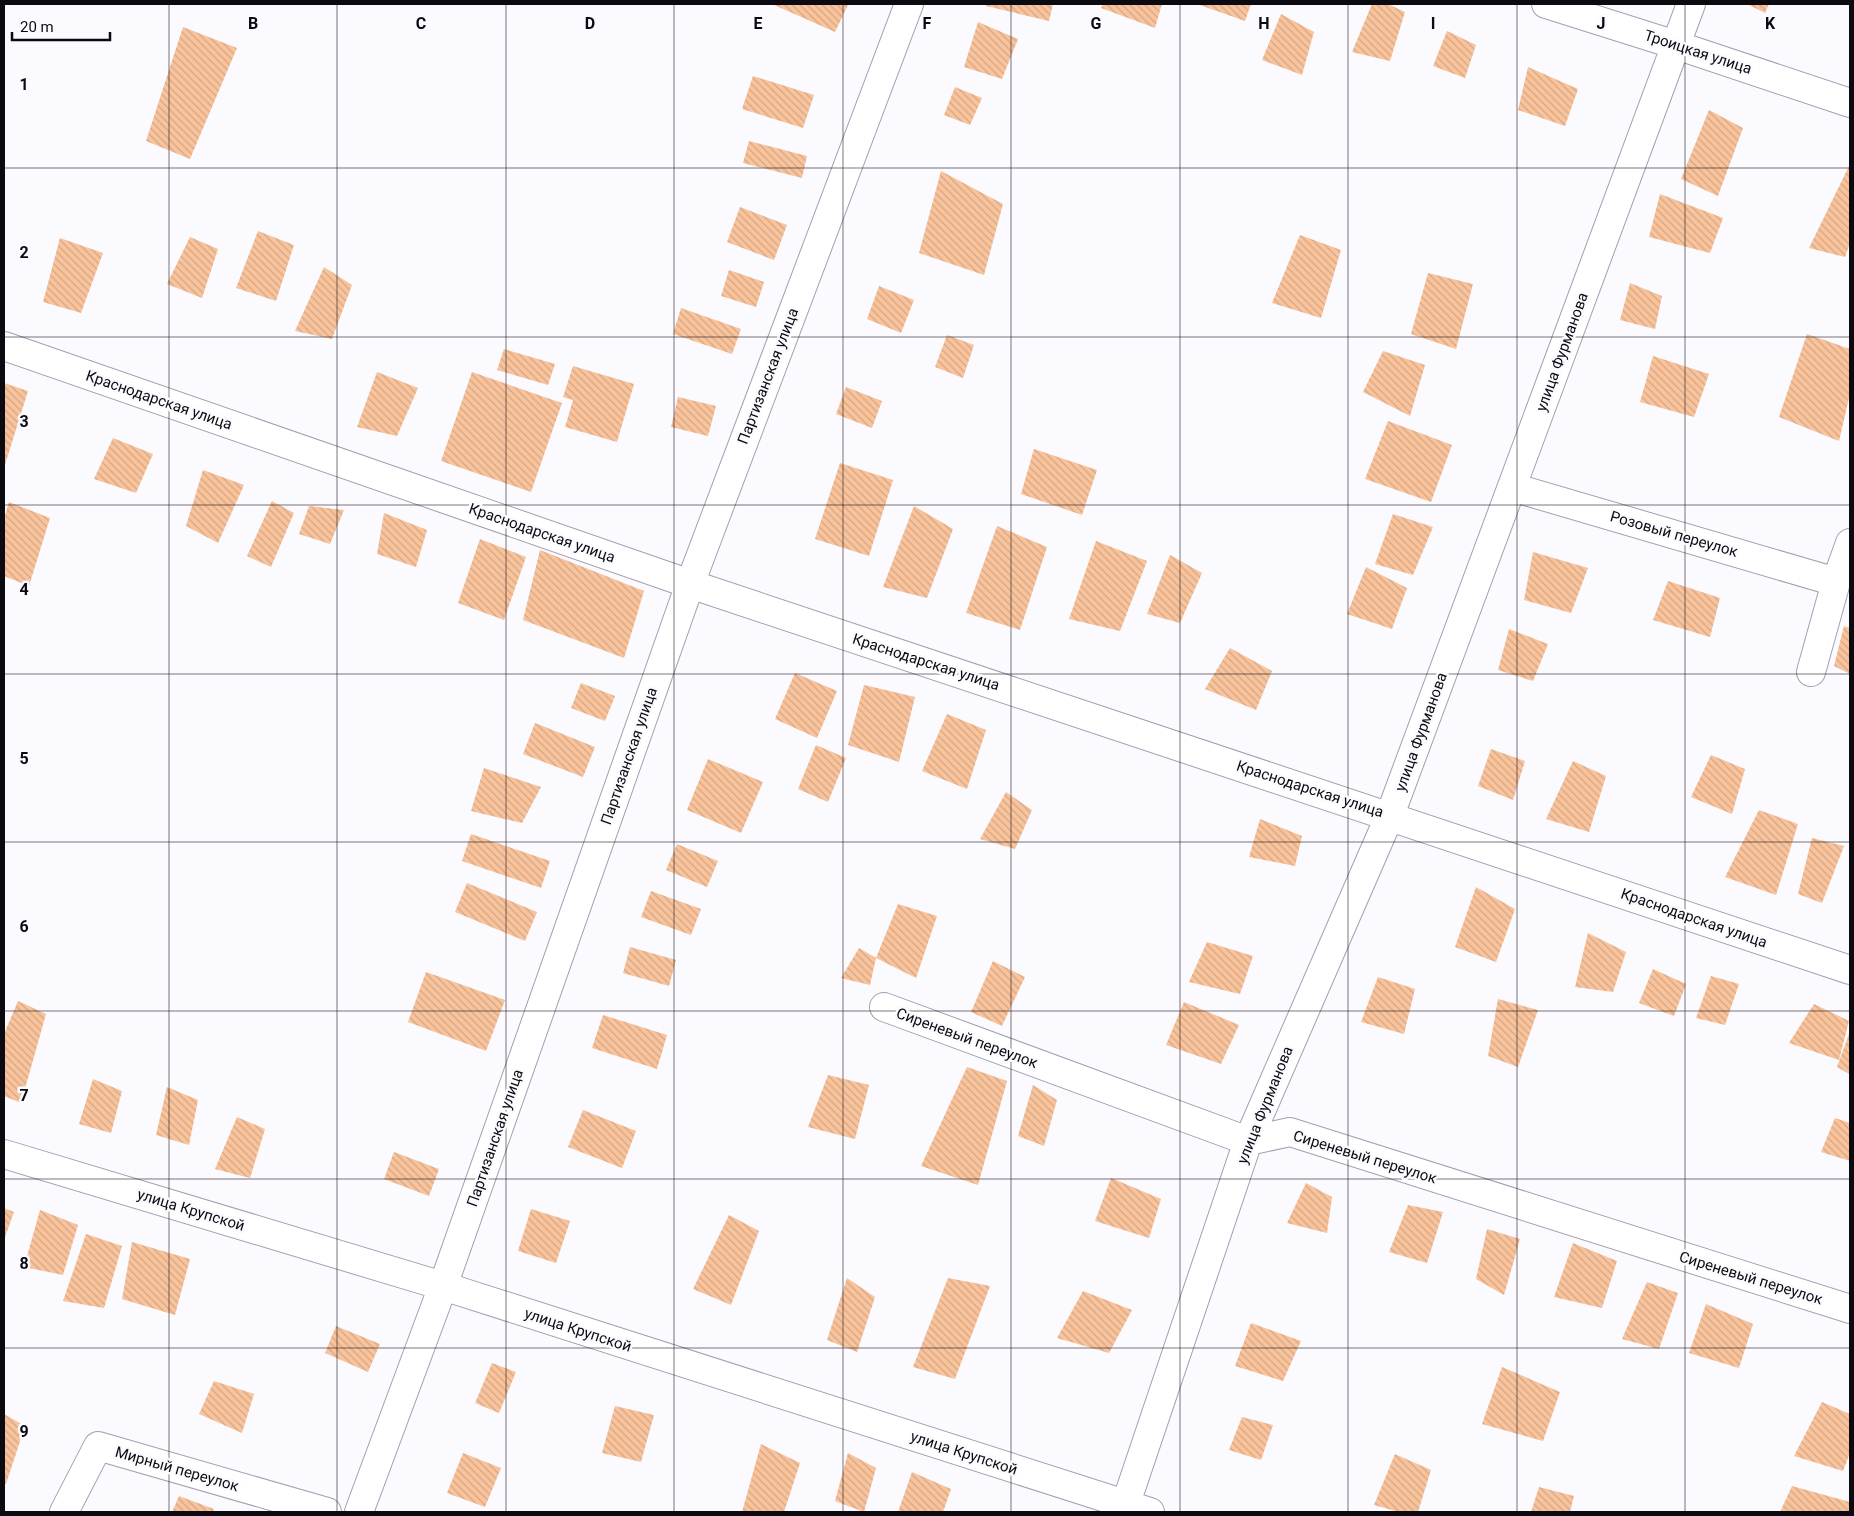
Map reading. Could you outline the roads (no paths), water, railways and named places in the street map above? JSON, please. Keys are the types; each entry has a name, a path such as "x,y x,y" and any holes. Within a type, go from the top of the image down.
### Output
{"street":[{"name":"Партизанская улица","path":"359,1512 442,1286 690,584 909,4"},
{"name":"Троицкая улица","path":"1546,4 1850,103"},
{"name":"улица Фурманова","path":"1133,1510 1248,1140 1390,815 1691,4"},
{"name":"Краснодарская улица","path":"4,346 690,584 1390,815 1850,970"},
{"name":"Розовый переулок","path":"1512,487 1836,582"},
{"path":"1811,672 1836,582 1850,543"},
{"name":"Сиреневый переулок","path":"884,1007 1248,1140 1290,1132 1850,1309"},
{"name":"улица Крупской","path":"4,1154 442,1286 1133,1510"},
{"name":"Мирный переулок","path":"64,1512 98,1446 328,1512"}]}
